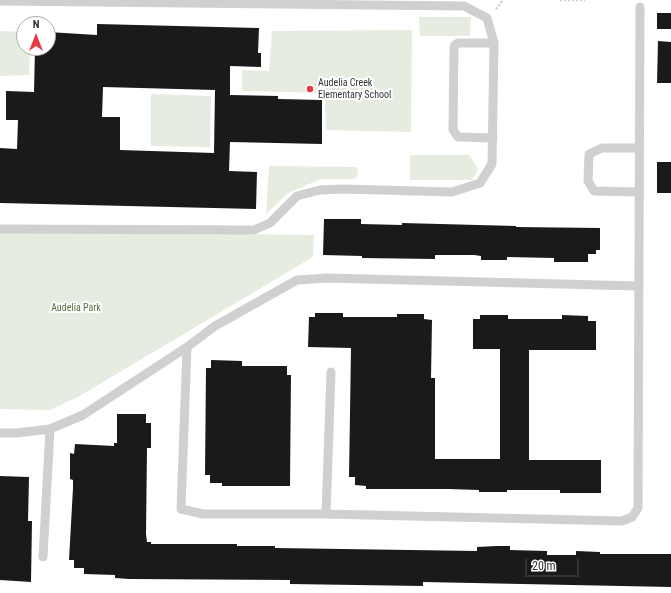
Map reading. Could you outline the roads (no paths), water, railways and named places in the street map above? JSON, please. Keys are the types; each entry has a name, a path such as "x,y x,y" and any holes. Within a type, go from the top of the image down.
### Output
{"lane":[{"path":"0,1 464,6 488,18 494,43 492,164 480,183 452,192 343,188 320,190 297,196 270,223 254,230 0,229"},
{"path":"187,347 181,509 204,514 326,514 622,521 632,518 638,508 640,7"},
{"path":"492,138 458,138 453,130 454,48 458,43 494,43"},
{"path":"639,148 602,148 589,154 588,181 594,191 639,192"},
{"path":"0,433 17,433 50,428 83,415 187,347 215,326 297,280 328,278 638,286"},
{"path":"326,514 331,372"},
{"path":"43,557 50,428"}],"place":[{"name":"Audelia Creek Elementary School","path":"310,89"}],"park label":[{"name":"Audelia Park","path":"76,308"}]}
